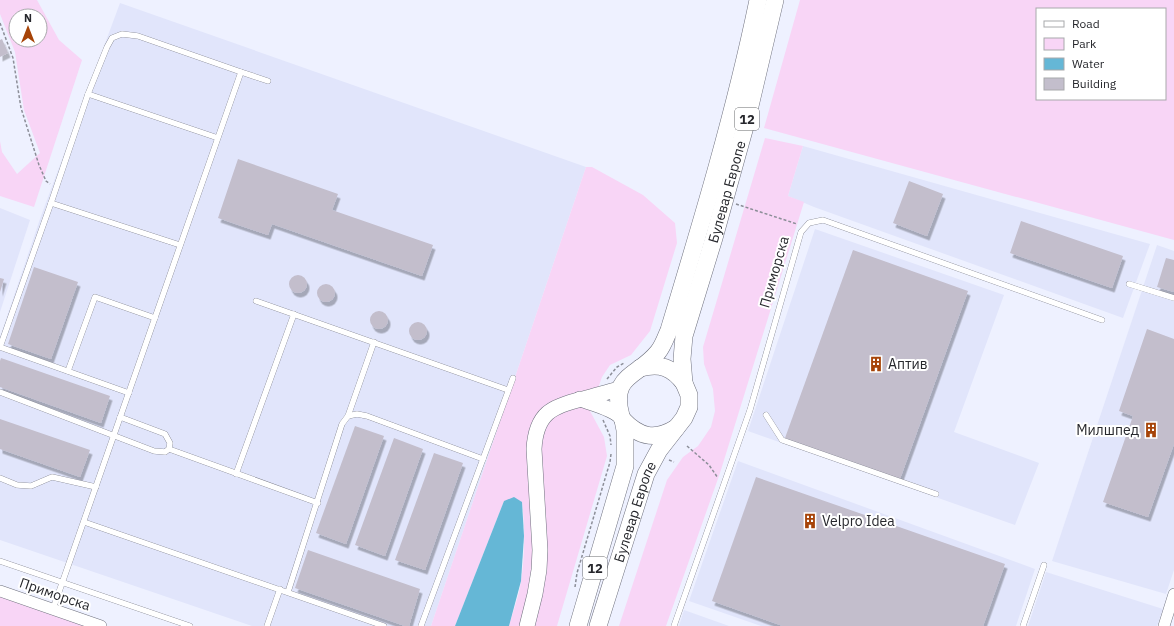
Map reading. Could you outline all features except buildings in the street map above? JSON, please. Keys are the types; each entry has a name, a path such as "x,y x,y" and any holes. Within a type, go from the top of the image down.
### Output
{"main road":[{"name":"Булевар Европе","path":"578,626 625,466 625,430 619,406 619,390 629,375 640,368 658,352 669,330 731,117 758,0"},
{"name":"Булевар Европе","path":"598,626 646,474 659,450 684,418 688,407 688,395 684,383 682,359 684,336 712,245 746,123 775,0"},
{"path":"640,368 660,366 670,369 678,375 684,383"},
{"path":"622,418 631,429 642,434 654,436 666,434 677,428"}],"street":[{"path":"527,626 539,570 540,550 534,449 535,435 540,422 549,412 561,404 619,390"},
{"path":"580,399 601,406 622,418"},
{"name":"Приморска","path":"0,591 100,626"},
{"path":"1164,626 1173,599"}],"lane":[{"path":"129,393 0,347 88,94 107,47 112,38 122,34 138,36 268,81"},
{"path":"53,609 241,72"},
{"path":"88,94 218,138"},
{"path":"51,203 180,245"},
{"name":"Приморска","path":"674,626 750,410 801,232 809,223 823,220 992,282 1102,320"},
{"path":"1129,284 1174,298"},
{"path":"68,371 95,297 155,318"},
{"path":"256,301 508,390"},
{"path":"236,474 294,314"},
{"path":"288,592 318,503 342,424 348,416 374,342"},
{"path":"421,626 513,378"},
{"path":"0,392 154,451 165,452 169,449"},
{"path":"348,416 357,414 368,416 482,459"},
{"path":"766,415 782,440 936,494"},
{"path":"120,417 165,434 170,443 169,449"},
{"path":"169,449 318,503"},
{"path":"0,478 17,485 31,486 52,477 96,487"},
{"path":"84,522 384,626"},
{"path":"0,561 190,626"},
{"path":"1023,626 1044,565"},
{"path":"267,626 280,589"}],"path":[{"path":"0,23 13,58 21,108 40,165 46,181 56,188"},
{"path":"736,204 806,227"},
{"path":"687,446 709,465 723,486"}],"shaded area":[{"path":"120,3 586,167 431,626 252,626 0,540 0,337 41,216"},
{"path":"803,146 1150,244 1123,318 814,207 788,196"},
{"path":"0,208 30,220 0,312"},
{"path":"815,229 1004,295 954,432 1039,463 1015,525 748,431"},
{"path":"1157,245 1174,251 1174,570 1166,594 1052,561"},
{"name":"Velpro Idea","path":"738,461 1035,569 1016,626 761,626 689,601"},
{"path":"1046,572 1163,609 1157,626 1028,626"},
{"path":"684,610 729,626 679,626"}],"green space":[{"path":"0,0 37,0 41,8 8,8 8,34 0,14"},
{"path":"800,0 1174,0 1174,240 764,128"},
{"path":"48,20 59,40 82,60 34,207 0,196 0,141 2,152 17,174 40,153 24,110 13,48 48,48"},
{"path":"765,138 803,146 788,196 804,202 720,473 666,626 619,626 667,480 683,457 698,446 711,427 715,411 713,389 704,364 703,347"},
{"path":"586,167 592,167 643,195 675,223 677,243 650,331 631,355 610,365 602,377 590,411 604,437 607,456 557,626 509,626 519,592 522,572 524,552 524,521 522,502 504,501 455,626 431,626"},
{"path":"0,594 90,626 0,626"}],"water":[{"path":"514,497 522,502 524,536 521,581 509,626 455,626 504,501"}],"place":[{"name":"Аптив","path":"876,364"},
{"name":"Милшпед","path":"1151,430"},
{"name":"Velpro Idea","path":"810,521"}]}
